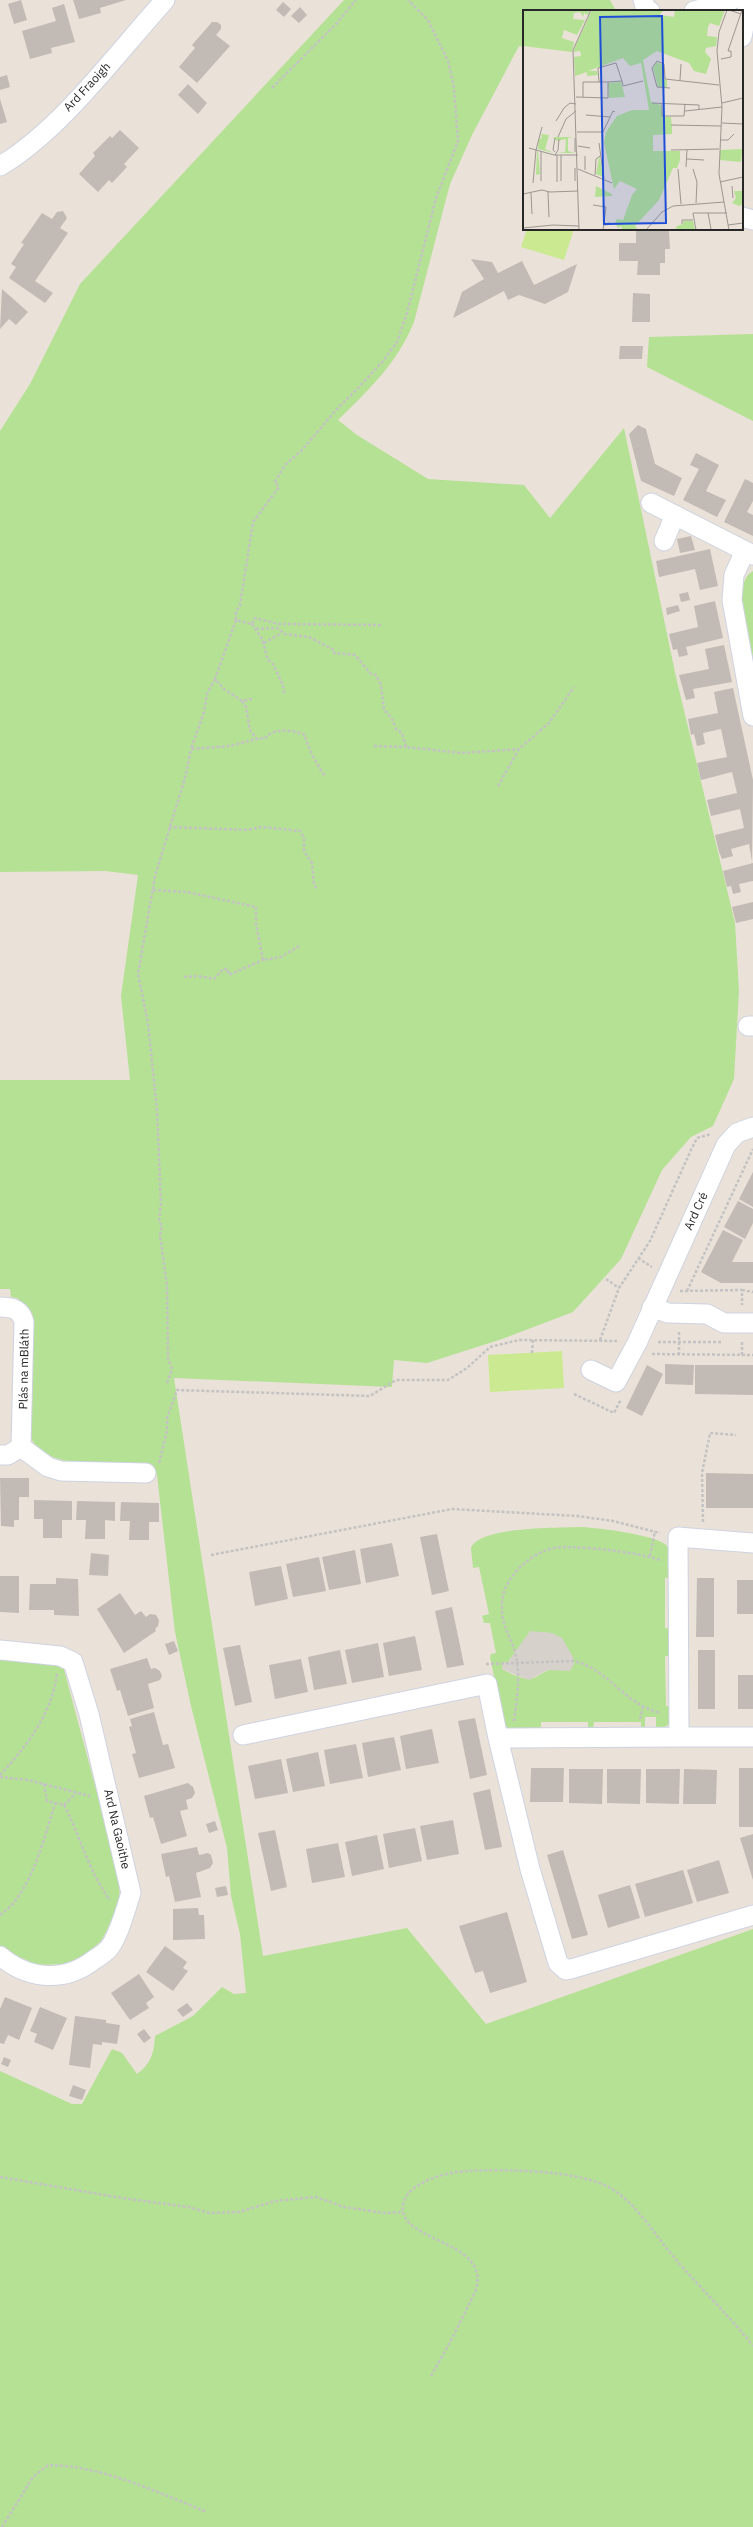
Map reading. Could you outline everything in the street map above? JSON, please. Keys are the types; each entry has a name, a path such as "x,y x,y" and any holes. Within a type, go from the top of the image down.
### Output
{"street":[{"name":"Ard Fraoigh","path":"0,166 39,136 73,104 165,0"},
{"path":"643,0 646,9 648,10"},
{"path":"703,5 732,0"},
{"path":"743,32 749,0"},
{"path":"743,217 753,220"},
{"path":"651,503 749,553 734,576 732,600 753,716"},
{"path":"664,541 675,514"},
{"name":"Ard Cré","path":"591,1370 616,1382 633,1349 726,1145 737,1134 753,1126"},
{"name":"Plás na mBláth","path":"0,1307 15,1309 23,1316 24,1322 21,1447"},
{"path":"652,1307 668,1313 707,1314 724,1323 753,1323"},
{"path":"0,1455 8,1455 21,1447 37,1460 61,1471 146,1473"},
{"path":"679,1737 678,1537 753,1544"},
{"path":"0,1650 60,1656"},
{"name":"Ard Na Gaoithe","path":"0,1956 12,1966 46,1976 71,1974 109,1948 123,1919 131,1893 89,1714 72,1662 60,1656"},
{"path":"243,1735 487,1684 506,1738 530,1869 558,1963 562,1967 571,1969 753,1915"},
{"path":"506,1738 753,1737"}],"path":[{"path":"272,88 337,23 356,0"},
{"path":"167,1384 172,1369 168,1358 167,1286 160,1235 162,1227 159,1220 161,1204 157,1110 148,1023 138,974 153,890 169,827 185,778 191,749 204,712 207,694 215,679 236,620 236,612 240,605 253,522 279,487 275,482 285,465 302,450 337,409 384,360 397,342 407,313 436,198 458,142 454,88 448,61 440,40 428,20 408,0"},
{"path":"252,624 255,618 279,624 381,625"},
{"path":"236,620 252,624 256,629 264,643 268,660 273,664 283,685 284,693"},
{"path":"256,629 277,628 282,633 309,637 334,650 334,653 355,655 378,678 384,710 391,716 396,729 402,733 406,747"},
{"path":"264,643 282,633"},
{"path":"215,679 224,689 242,701 246,707 250,730 256,738"},
{"path":"498,786 519,749 549,724 574,687"},
{"path":"242,701 252,699"},
{"path":"191,749 245,743 256,738 265,739 283,730 297,730 305,735 308,747 321,772 326,776"},
{"path":"374,746 406,747 462,753 519,749"},
{"path":"169,827 247,830 268,828 300,831 304,838 304,851 312,863 314,884 317,890"},
{"path":"153,890 187,892 256,907 256,924 263,960"},
{"path":"184,977 198,976 214,979 223,969 228,969 228,974 231,974 263,960 280,957 301,945"},
{"path":"600,1340 619,1288 650,1241 697,1138 711,1134 716,1130"},
{"path":"686,1291 753,1149"},
{"path":"606,1279 619,1288"},
{"path":"742,1290 753,1292"},
{"path":"532,1353 533,1339"},
{"path":"146,1473 157,1469 167,1431 167,1418 177,1390 370,1396 396,1380 448,1380 467,1368 490,1348 519,1340 533,1339 600,1340 633,1349 753,1355"},
{"path":"633,1349 726,1342"},
{"path":"734,1342 742,1343"},
{"path":"703,1539 702,1473 710,1433 736,1435"},
{"path":"211,1555 452,1509 577,1516 613,1521 678,1537"},
{"path":"650,1556 655,1531"},
{"path":"506,1738 519,1687 517,1664 503,1619 502,1601 509,1584 520,1568 534,1555 551,1548 571,1548 650,1556 664,1562 678,1562"},
{"path":"0,1776 38,1730 55,1689 60,1656"},
{"path":"483,1665 574,1661 587,1664 598,1670 621,1692 643,1706 664,1714 679,1714"},
{"path":"0,1776 21,1778 76,1792 111,1803"},
{"path":"44,1784 48,1801 55,1804 64,1805"},
{"path":"64,1805 76,1792"},
{"path":"0,1915 7,1910 27,1883 55,1804"},
{"path":"64,1805 77,1829 96,1882 123,1919"},
{"path":"431,2376 459,2326 477,2286 477,2275 475,2266 455,2246 419,2231 410,2224 404,2212 404,2202 412,2189 456,2172 506,2169 593,2181 617,2192 642,2215 671,2254 753,2346"},
{"path":"0,2177 122,2198 188,2207 210,2213 239,2212 275,2201 316,2197 344,2207 385,2213 404,2212"},
{"path":"2,2527 33,2477 48,2465 66,2465 104,2472 207,2512"}],"green space":[{"path":"344,0 610,0 615,9 523,10 523,47 519,46 472,135 450,184 414,322 400,350 382,375 338,420 357,435 428,479 524,485 550,518 624,428 676,677 735,923 739,991 734,1079 713,1126 691,1137 662,1170 621,1259 573,1312 505,1338 427,1363 394,1360 392,1387 174,1378 263,1956 407,1928 486,2024 753,1929 753,2527 0,2527 0,2071 72,2104 82,2104 112,2049 122,2053 137,2074 146,2066 151,2058 155,2036 193,2016 222,1987 234,1994 246,1993 240,1934 231,1896 227,1848 191,1706 175,1632 157,1475 151,1465 101,1465 82,1463 64,1460 48,1455 36,1446 30,1434 23,1304 17,1298 11,1297 10,1289 0,1289 0,1080 130,1080 121,996 138,875 105,871 0,872 0,431 30,384 80,284"},
{"path":"527,230 574,230 564,260 521,247"},
{"path":"753,334 753,421 647,367 649,337"},
{"path":"753,571 753,680 742,622 741,605 742,590 746,578"},
{"path":"562,1351 564,1388 490,1392 488,1355"},
{"path":"582,1527 628,1533 654,1539 663,1543 670,1550 671,1577 665,1578 665,1628 671,1629 672,1656 665,1656 666,1706 673,1706 670,1722 665,1727 656,1728 656,1717 645,1717 645,1729 641,1729 641,1722 594,1722 593,1729 588,1729 588,1722 541,1722 541,1732 510,1730 504,1724 490,1657 491,1654 496,1653 490,1623 484,1623 482,1616 489,1614 479,1567 473,1568 471,1548 477,1541 504,1532 540,1528","holes":["531,1632 552,1633 554,1669 536,1677 527,1679 502,1669 503,1663 508,1662"]},
{"path":"0,1659 54,1662 63,1666 118,1871 120,1900 101,1941 88,1953 66,1964 38,1965 3,1950 0,1946"}],"shaded area":[{"path":"530,1631 552,1633 562,1638 573,1657 574,1664 570,1671 547,1670 529,1680 502,1669 503,1662 508,1662"}],"building":[{"path":"21,0 27,20 14,24 8,4"},
{"path":"73,0 126,0 100,8 101,13 79,19"},
{"path":"283,2 291,9 284,17 276,10"},
{"path":"64,4 75,42 51,48 52,53 30,59 22,31 56,21 52,8"},
{"path":"300,7 307,15 299,23 291,16"},
{"path":"212,22 217,22 221,25 221,29 216,35 230,46 197,83 179,67 195,48 192,45"},
{"path":"7,75 10,87 0,90 0,77"},
{"path":"188,84 207,103 198,114 178,95"},
{"path":"0,99 7,122 0,124"},
{"path":"120,130 139,148 124,164 127,167 112,183 109,180 98,192 79,174 95,156 93,153 110,136 112,138"},
{"path":"63,211 67,218 60,228 68,233 35,281 53,293 45,303 9,278 16,267 11,264 24,244 21,243 42,213 52,219 57,212"},
{"path":"636,230 669,231 670,249 665,249 665,263 660,263 660,275 637,275 638,261 619,261 619,243 636,243"},
{"path":"471,259 492,262 498,273 522,261 534,285 577,264 568,292 545,304 519,295 508,300 504,291 453,318 462,292 484,279"},
{"path":"2,289 28,312 16,325 9,319 0,329"},
{"path":"633,293 650,294 650,322 632,322"},
{"path":"620,346 643,346 642,359 619,359"},
{"path":"638,425 646,429 655,464 682,478 674,496 641,481 629,434"},
{"path":"696,453 719,465 706,491 726,500 717,517 683,500 699,469 690,465"},
{"path":"745,479 753,483 753,501 747,512 753,515 753,536 724,522"},
{"path":"691,536 695,550 680,553 677,539"},
{"path":"710,549 718,586 700,590 695,569 659,577 656,561"},
{"path":"688,592 690,600 681,602 679,594"},
{"path":"715,601 723,638 686,647 688,655 679,657 677,649 673,650 669,634 698,627 694,606"},
{"path":"678,605 680,611 667,615 666,608"},
{"path":"724,645 732,682 693,689 695,698 686,700 679,675 709,669 705,649"},
{"path":"733,688 753,780 752,861 749,844 731,849 733,856 722,859 715,835 744,828 740,809 711,816 707,800 737,793 732,772 701,780 697,763 727,757 721,729 703,733 705,744 697,746 694,734 691,735 688,719 718,713 714,692"},
{"path":"753,863 753,881 739,884 741,892 733,894 731,886 727,887 723,871"},
{"path":"753,902 753,919 736,923 732,907"},
{"path":"753,1172 753,1207 739,1199"},
{"path":"738,1201 753,1209 753,1223 745,1239 724,1227"},
{"path":"723,1230 743,1240 732,1262 753,1262 753,1283 721,1283 701,1272"},
{"path":"665,1364 694,1365 693,1385 665,1384"},
{"path":"647,1365 663,1374 642,1416 626,1408"},
{"path":"695,1365 753,1365 753,1395 695,1394"},
{"path":"706,1473 753,1474 753,1508 706,1508"},
{"path":"0,1478 29,1478 29,1497 19,1497 19,1520 14,1520 14,1527 1,1526"},
{"path":"34,1500 72,1501 72,1520 62,1520 62,1538 43,1538 43,1519 34,1519"},
{"path":"77,1501 115,1502 115,1521 105,1520 105,1539 85,1539 86,1520 76,1520"},
{"path":"121,1502 159,1503 159,1522 149,1522 149,1540 129,1540 130,1521 120,1521"},
{"path":"437,1534 449,1591 432,1595 420,1537"},
{"path":"392,1543 399,1576 366,1583 360,1549"},
{"path":"355,1550 361,1584 329,1590 322,1557"},
{"path":"91,1553 109,1555 108,1576 89,1575"},
{"path":"319,1557 326,1591 293,1597 286,1564"},
{"path":"281,1566 288,1599 255,1606 249,1572"},
{"path":"0,1576 19,1576 19,1613 0,1612"},
{"path":"56,1578 78,1579 79,1616 54,1615 54,1610 29,1610 30,1584 56,1584"},
{"path":"697,1578 714,1578 714,1637 696,1637"},
{"path":"737,1580 753,1580 753,1614 737,1614"},
{"path":"120,1593 135,1615 141,1611 146,1617 150,1614 156,1615 159,1620 158,1626 155,1629 156,1631 124,1653 97,1609"},
{"path":"452,1607 464,1665 447,1668 435,1611"},
{"path":"415,1636 422,1670 389,1676 383,1643"},
{"path":"174,1641 178,1651 169,1655 165,1644"},
{"path":"378,1643 384,1677 352,1683 345,1650"},
{"path":"240,1645 252,1702 235,1706 223,1648"},
{"path":"340,1650 347,1684 314,1690 308,1657"},
{"path":"698,1650 715,1650 715,1709 698,1709"},
{"path":"147,1658 151,1669 155,1668 160,1671 162,1676 160,1680 148,1684 154,1708 128,1716 120,1690 117,1691 110,1669"},
{"path":"301,1659 308,1692 275,1699 269,1665"},
{"path":"738,1675 753,1675 753,1709 738,1709"},
{"path":"154,1712 163,1745 168,1744 175,1768 139,1778 132,1754 136,1753 129,1727 132,1726 130,1719"},
{"path":"475,1718 487,1775 470,1779 458,1721"},
{"path":"432,1729 439,1763 406,1769 400,1736"},
{"path":"394,1737 401,1770 368,1777 362,1743"},
{"path":"356,1744 363,1778 330,1784 324,1750"},
{"path":"318,1752 325,1786 293,1792 286,1759"},
{"path":"281,1759 288,1793 255,1799 248,1766"},
{"path":"531,1768 564,1768 563,1802 530,1802"},
{"path":"739,1768 753,1768 753,1827 739,1827"},
{"path":"569,1769 603,1769 602,1804 569,1803"},
{"path":"607,1769 641,1769 640,1804 607,1803"},
{"path":"646,1769 680,1769 679,1804 646,1803"},
{"path":"684,1769 717,1770 716,1804 683,1804"},
{"path":"188,1783 193,1787 195,1793 192,1798 186,1800 188,1809 180,1811 187,1836 161,1844 153,1817 150,1818 144,1796"},
{"path":"490,1789 502,1847 485,1850 473,1793"},
{"path":"453,1820 459,1854 427,1860 420,1826"},
{"path":"215,1821 218,1830 209,1833 206,1824"},
{"path":"415,1828 422,1861 389,1868 383,1834"},
{"path":"275,1830 287,1887 271,1891 258,1833"},
{"path":"753,1834 753,1880 740,1838"},
{"path":"377,1835 384,1869 352,1876 345,1842"},
{"path":"338,1843 345,1877 312,1883 306,1849"},
{"path":"197,1847 199,1855 208,1853 211,1855 213,1863 210,1868 196,1873 201,1897 175,1902 169,1876 166,1877 161,1854"},
{"path":"563,1850 588,1935 572,1939 547,1855"},
{"path":"719,1860 729,1893 697,1902 687,1870"},
{"path":"683,1870 693,1903 645,1917 635,1884"},
{"path":"630,1885 640,1918 608,1928 598,1895"},
{"path":"226,1886 228,1895 217,1897 215,1888"},
{"path":"198,1908 199,1915 204,1915 205,1939 173,1940 173,1909"},
{"path":"507,1912 527,1982 490,1993 483,1971 475,1973 459,1926"},
{"path":"165,1946 187,1962 183,1968 188,1971 173,1991 146,1972"},
{"path":"139,1974 154,1997 146,2003 149,2008 130,2020 111,1993"},
{"path":"5,1997 32,2008 19,2040 8,2035 4,2044 0,2043 0,2009"},
{"path":"187,2003 193,2010 183,2017 177,2010"},
{"path":"40,2007 67,2018 53,2050 34,2042 37,2034 30,2031"},
{"path":"75,2016 106,2020 106,2023 120,2025 117,2044 102,2042 102,2045 93,2044 90,2068 69,2065"},
{"path":"144,2029 151,2038 144,2043 137,2034"},
{"path":"4,2057 11,2060 8,2067 1,2064"},
{"path":"73,2085 86,2090 82,2100 69,2096"}]}
